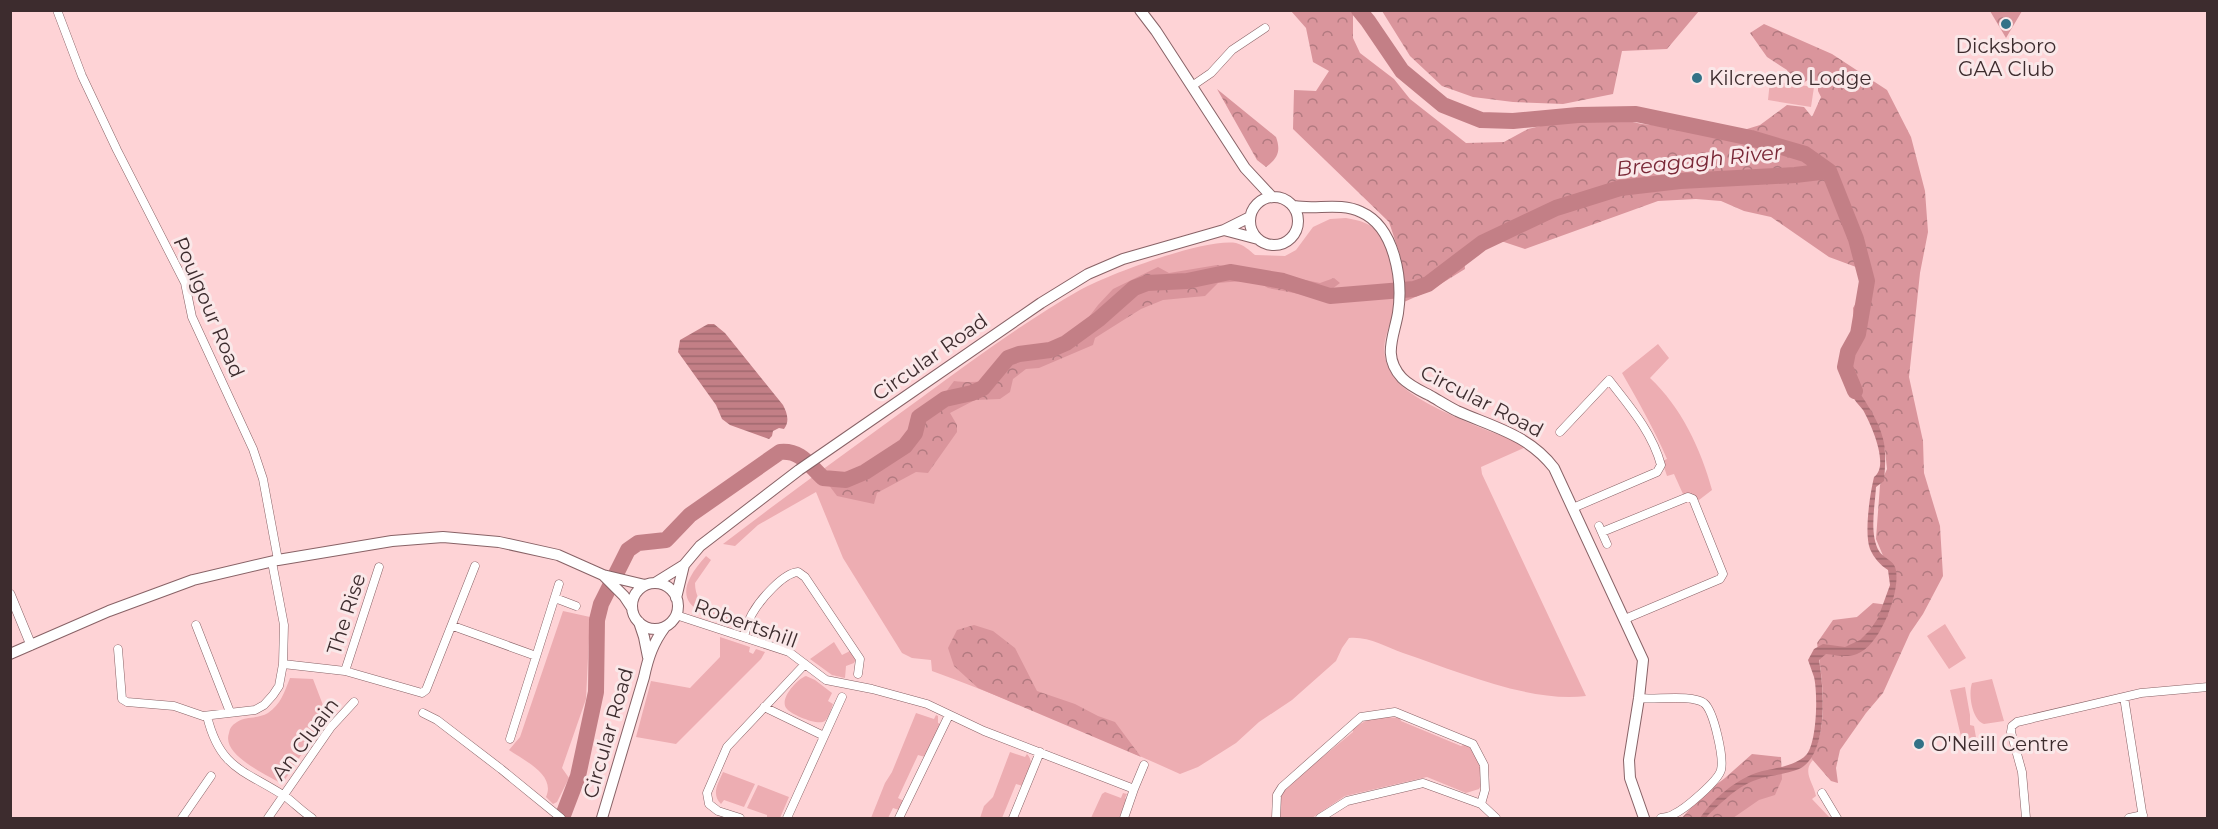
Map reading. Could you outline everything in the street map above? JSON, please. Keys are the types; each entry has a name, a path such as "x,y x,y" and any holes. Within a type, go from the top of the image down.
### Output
{"main road":[{"path":"1140,10 1245,168 1272,197 1258,203 1250,217 1250,225 1258,239"},
{"path":"1245,168 1258,203"},
{"name":"Circular Road","path":"1272,197 1309,209 1342,206 1363,212 1384,231 1391,245 1397,273 1399,302 1390,348 1395,368 1419,391 1534,446 1554,468 1639,648 1643,672 1639,698"},
{"path":"1294,206 1299,221 1297,229"},
{"name":"Circular Road","path":"1224,230 1240,233 1272,245 1280,245 1293,236 1302,222 1342,206"},
{"name":"Circular Road","path":"650,584 684,565 699,546 799,470 1032,309 1088,274 1154,248 1224,230 1250,217"},
{"path":"10,654 109,611 193,580 275,561 392,541 443,537 499,542 558,555 606,576 666,586 676,598 676,615 664,627 648,628 639,622 624,596 606,576"},
{"name":"Circular Road","path":"676,598 684,565"},
{"path":"632,608 636,592 650,584"},
{"name":"Circular Road","path":"639,622 648,658"},
{"name":"Circular Road","path":"602,819 648,658 664,627"},
{"path":"1639,698 1629,760 1630,778 1644,819"}],"street":[{"name":"Poulgour Road","path":"57,10 82,76 185,283 192,317 253,449 263,479 284,625 284,664 279,686 264,705 255,710 207,716"},
{"path":"1192,86 1211,73 1232,50 1265,28"},
{"path":"1560,432 1609,380 1643,425 1657,450 1661,465 1657,472 1573,508"},
{"path":"1607,544 1600,529 1688,496 1693,499 1723,574 1720,579 1625,619"},
{"path":"284,664 345,671 425,693 475,566"},
{"name":"The Rise","path":"345,671 379,567"},
{"path":"744,637 750,616 756,607 789,573 798,572 805,577 860,659 858,675"},
{"path":"510,739 559,584"},
{"path":"10,594 32,645"},
{"path":"555,598 576,606"},
{"name":"Robertshill","path":"676,615 789,652 826,680 872,689 927,704 949,715 1134,789"},
{"path":"195,625 230,712"},
{"path":"453,626 536,657"},
{"path":"118,649 122,699 127,702 174,706 207,716"},
{"name":"Robertshill","path":"740,819 718,811 709,804 707,793 727,747 805,664"},
{"path":"2026,819 2022,772 2011,732 2012,726 2017,722 2141,693 2208,687"},
{"path":"787,819 842,697"},
{"path":"1639,698 1695,699 1704,703 1710,710 1716,726 1721,770 1715,780 1676,814 1661,818"},
{"path":"2124,698 2143,817 2129,819"},
{"name":"An Cluain","path":"268,819 331,727 354,702"},
{"path":"764,707 824,736"},
{"path":"1276,819 1277,795 1282,787 1348,727 1361,717 1395,712 1473,744 1484,765 1485,790 1481,804"},
{"path":"423,713 437,720 501,769 561,819"},
{"path":"899,819 949,715"},
{"name":"An Cluain","path":"207,716 211,732 222,754 241,772 283,796 312,819"},
{"path":"1013,819 1040,752"},
{"path":"1124,819 1144,765"},
{"path":"182,819 211,776"},
{"path":"1320,819 1347,801 1423,783 1481,804 1496,819"},
{"path":"1822,793 1837,819"}],"shaded area":[{"path":"1770,81 1814,87 1811,107 1768,100"},
{"path":"1346,218 1373,227 1383,239 1389,255 1395,298 1384,347 1388,366 1394,377 1418,398 1436,408 1528,446 1481,467 1482,474 1586,696 1541,695 1517,690 1493,684 1370,640 1349,638 1336,661 1292,700 1259,722 1236,743 1198,767 1180,774 1057,720 932,671 931,660 912,658 902,653 843,558 816,492 758,525 735,546 723,544 979,356 1080,290 1134,267 1203,246 1236,243 1255,255 1285,256 1296,250 1313,227 1330,219"},
{"path":"708,324 714,324 725,333 783,405 787,417 786,426 784,429 779,428 773,431 769,439 730,425 722,419 716,405 678,352 680,340"},
{"path":"1658,344 1669,358 1650,378 1671,402 1696,444 1712,490 1699,500 1683,494 1674,474 1667,476 1662,461 1667,459 1622,373"},
{"path":"1843,371 1847,371 1873,415 1884,443 1884,481 1876,487 1873,528 1879,551 1892,562 1896,571 1895,592 1887,618 1873,641 1857,654 1842,656 1826,654 1819,660 1823,703 1822,720 1820,736 1809,761 1799,769 1751,782 1731,795 1706,818 1700,818 1711,804 1740,781 1756,773 1797,762 1807,754 1813,739 1816,705 1814,677 1808,660 1814,649 1823,644 1845,647 1860,640 1878,618 1890,585 1888,570 1875,558 1868,542 1871,493 1874,477 1880,464 1880,455 1874,434 1863,410 1851,394"},
{"path":"706,556 711,560 695,583 699,599 710,610 741,622 736,626 720,621 697,609 686,594 694,571"},
{"path":"563,611 590,617 586,699 562,768 569,778 557,802 553,804 546,797 548,789 543,775 509,750 520,737"},
{"path":"1945,624 1966,658 1949,669 1927,636"},
{"path":"720,637 750,647 749,652 753,654 756,649 765,652 761,659 676,744 636,737 651,681 690,688 720,657"},
{"path":"834,642 842,655 850,651 856,659 854,663 846,666 845,678 832,675 810,659"},
{"path":"806,676 832,693 828,701 833,704 825,721 817,722 799,717 785,705 790,690"},
{"path":"290,678 313,679 326,713 325,719 282,784 246,763 232,749 228,741 230,730 235,723 264,715 276,706"},
{"path":"1992,679 2004,721 1984,724 1974,712 1971,688 1972,683"},
{"path":"1965,687 1970,725 1974,726 1977,743 1963,745 1950,690"},
{"path":"916,713 934,719 936,715 938,723 941,724 925,757 918,755 898,798 904,801 899,810 893,808 888,818 871,818 892,772"},
{"path":"1400,718 1401,721 1461,746 1466,744 1474,753 1482,771 1479,789 1466,793 1427,777 1345,796 1312,818 1277,818 1280,799 1287,786 1353,732 1353,728 1369,719"},
{"path":"1010,752 1025,757 1027,754 1030,758 1030,769 1023,786 1016,784 1002,818 980,818 984,806 993,797"},
{"path":"1811,758 1813,760 1808,773 1816,796 1812,799 1830,818 1706,818 1769,776 1801,768"},
{"path":"723,772 755,784 744,807 724,800 721,804 718,800 716,789"},
{"path":"758,785 789,797 780,818 767,818 767,815 747,808"},
{"path":"1105,792 1121,798 1123,793 1127,794 1119,818 1091,818 1102,794"}],"green space":[{"path":"1291,11 1353,11 1353,38 1360,53 1394,79 1410,99 1466,143 1504,142 1528,129 1561,121 1618,119 1642,124 1734,133 1760,125 1787,105 1804,107 1812,117 1821,97 1818,84 1810,83 1809,79 1802,84 1793,83 1787,70 1767,57 1750,33 1764,24 1832,54 1887,90 1911,137 1925,191 1928,232 1920,273 1909,377 1923,441 1924,473 1940,526 1943,576 1910,633 1883,693 1840,750 1836,768 1838,783 1831,781 1811,758 1817,745 1823,717 1817,643 1833,620 1857,617 1873,603 1889,605 1896,573 1884,558 1876,539 1880,485 1887,469 1885,450 1870,416 1854,390 1847,365 1854,335 1853,308 1868,283 1856,267 1829,257 1771,217 1744,211 1721,201 1696,199 1658,201 1525,249 1504,242 1479,239 1464,257 1465,269 1431,290 1404,302 1400,255 1389,222 1293,129 1294,90 1316,91 1329,71 1313,62 1306,28"},
{"path":"1382,11 1699,11 1667,49 1622,51 1613,94 1563,104 1513,102 1473,97 1442,86 1410,56"},
{"name":"Dicksboro GAA Club","path":"1990,11 2022,11 2006,38"},
{"path":"1217,89 1276,137 1277,154 1266,167 1257,160"},
{"path":"1217,265 1320,283 1334,278 1340,283 1320,298 1268,288 1255,280 1218,283 1205,296 1163,300 1141,309 1095,338 1093,345 1039,368 1026,369 1013,379 1010,392 1000,399 975,400 950,413 957,425 957,432 928,473 916,472 877,493 874,504 837,496 828,484 857,479 894,457 917,437 930,413 954,381 995,382 1016,351 1021,349 1056,354 1076,342 1082,326 1113,289 1158,267 1169,273"},
{"path":"974,625 993,631 1015,648 1037,691 1075,704 1115,722 1141,757 978,688 954,666 948,648 957,630"},
{"path":"1752,754 1781,757 1782,779 1775,795 1759,800 1733,818 1682,818 1700,797"}],"waterway":[{"name":"Breagagh River","path":"1359,10 1402,71 1443,105 1481,120 1513,121 1578,115 1636,114 1751,138 1805,154 1829,171 1856,239 1867,281 1858,334 1848,352 1845,367 1855,391"},
{"name":"Breagagh River","path":"562,818 578,776 596,692 597,620 601,604 628,550 638,543 666,540 690,515 780,452 794,453 799,456 823,478 846,480 865,472 905,446 915,433 919,417 945,399 983,388 1008,358 1019,354 1050,350 1066,343 1099,319 1134,288 1147,283 1187,281 1230,272 1283,281 1330,296 1414,289 1428,284 1482,243 1556,208 1620,188 1680,181 1829,171"}],"place":[{"name":"Dicksboro GAA Club","path":"2006,24"},
{"name":"Kilcreene Lodge","path":"1697,78"},
{"name":"O'Neill Centre","path":"1919,744"}]}
